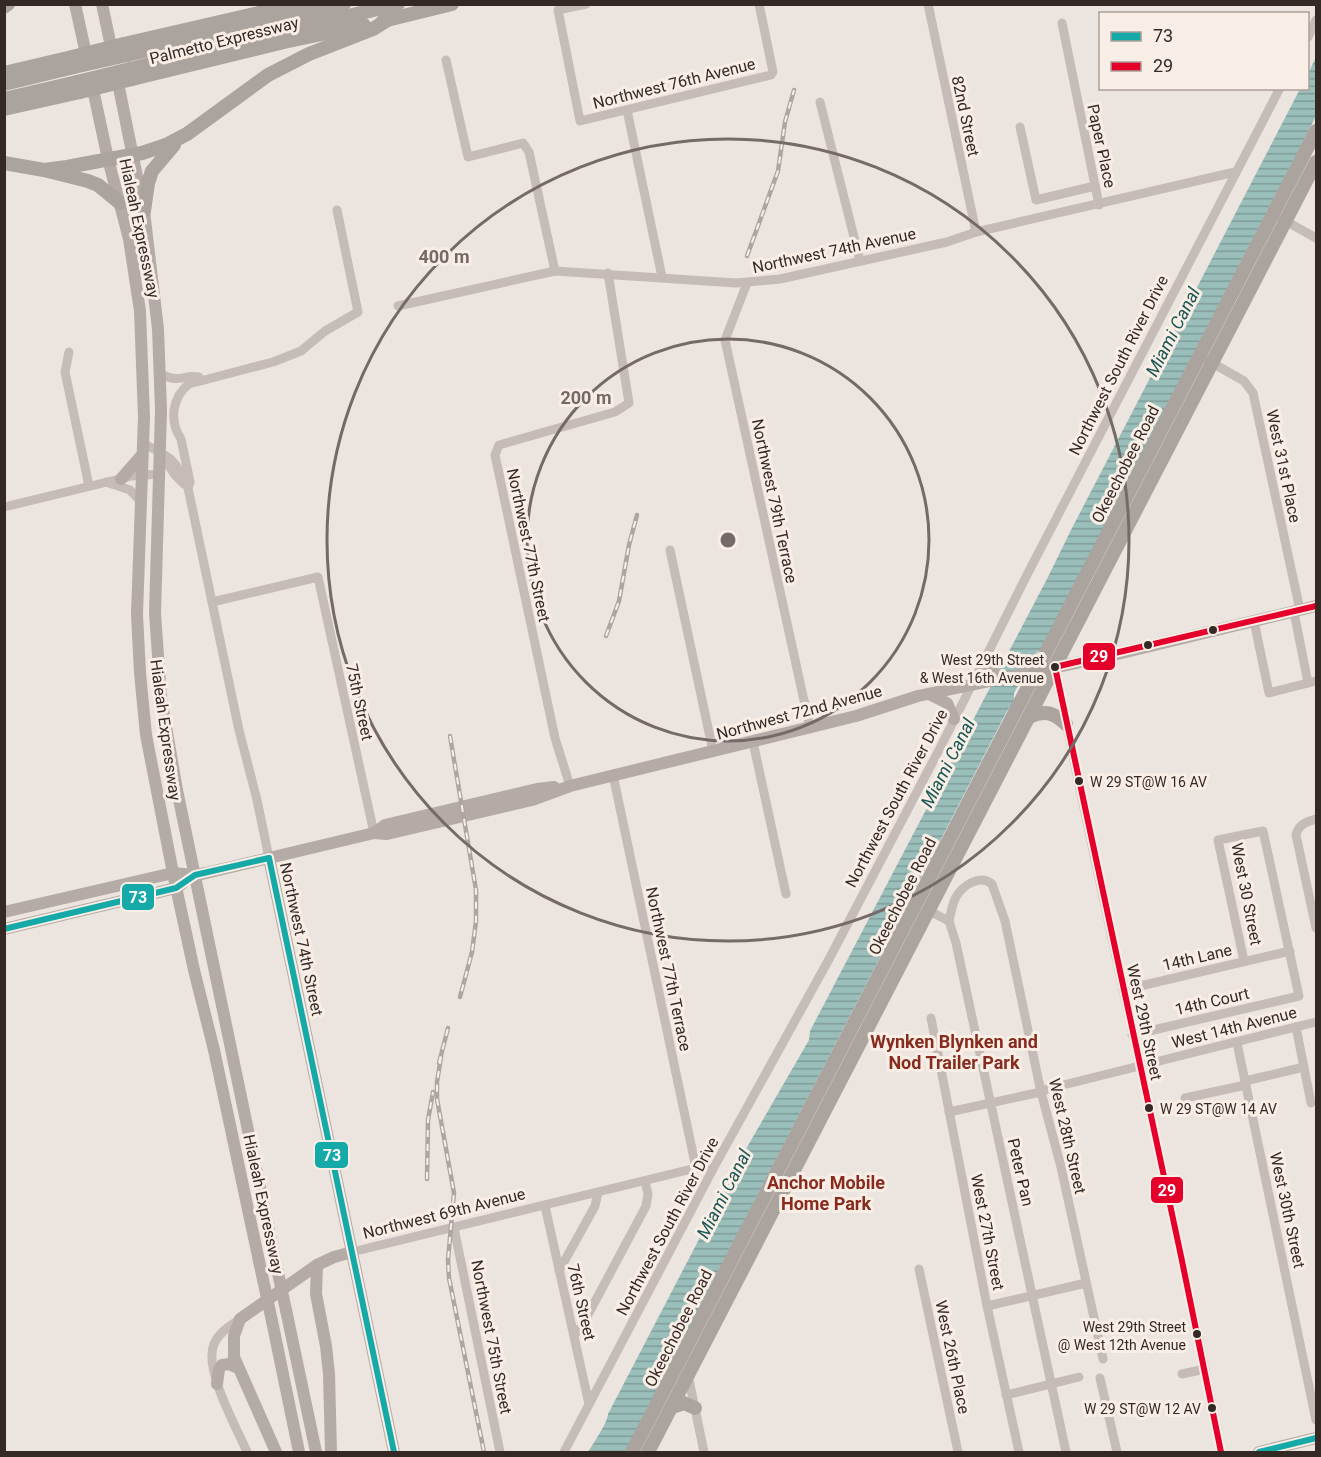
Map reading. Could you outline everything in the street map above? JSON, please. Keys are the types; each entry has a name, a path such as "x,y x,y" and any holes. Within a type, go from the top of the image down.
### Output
{"highway":[{"name":"Palmetto Expressway","path":"4,73 73,62 298,4"},
{"path":"125,49 344,4"},
{"path":"44,170 154,150 176,140 268,75 325,46 373,29 398,4"},
{"name":"Palmetto Expressway","path":"4,109 131,74 452,4"},
{"path":"4,84 73,62"},
{"path":"4,99 79,87"},
{"name":"Okeechobee Road","path":"648,1452 1212,363 1317,131"},
{"path":"144,211 152,171 161,158 171,150 176,140"},
{"name":"Okeechobee Road","path":"632,1452 1032,672 1199,356 1279,217 1317,162"},
{"path":"4,163 44,170 98,185 120,203"},
{"path":"1029,717 1038,713 1050,712 1066,724"},
{"path":"688,1375 690,1341"},
{"path":"672,1407 684,1403 695,1408"}],"main road":[{"name":"Hialeah Expressway","path":"75,4 108,159 133,262 140,311 144,375 137,614 140,680 150,760 299,1452"},
{"name":"Hialeah Expressway","path":"102,4 134,154 155,293 161,374 155,603 157,660 168,747 316,1452"},
{"path":"121,479 133,467 143,449"},
{"name":"Northwest 72nd Avenue","path":"4,912 173,873 195,875 269,858 374,833 385,825 430,814 537,789 570,786 810,728 929,693 971,686 1317,606"},
{"path":"987,663 995,680"},
{"path":"929,693 947,703 954,719"},
{"name":"Northwest 74th Street","path":"269,858 394,1452"},
{"name":"Northwest 72nd Avenue","path":"4,929 177,888 195,875"},
{"path":"28,924 38,914 69,904 74,896"},
{"name":"Northwest 69th Avenue","path":"240,1318 317,1265 352,1252"},
{"path":"317,1265 316,1294 327,1353 331,1452"},
{"path":"296,1280 308,1286 316,1294"},
{"path":"240,1318 235,1331 233,1347 238,1368 276,1452"},
{"path":"218,1384 219,1369 222,1365 229,1364 238,1368"},
{"path":"1259,1452 1317,1438"}],"street":[{"name":"Northwest 76th Avenue","path":"586,4 558,10 580,121 771,75 773,72 759,4"},
{"name":"82nd Street","path":"928,4 976,232"},
{"path":"1309,35 1317,20"},
{"name":"Paper Place","path":"1062,23 1099,205"},
{"path":"446,60 468,157 523,143 529,152 555,271"},
{"name":"Northwest South River Drive","path":"564,1452 713,1168 828,960 971,686 987,663 1235,172 1279,90"},
{"path":"820,102 860,261"},
{"path":"627,110 662,277"},
{"path":"1020,127 1036,200 1095,186"},
{"name":"Northwest 74th Avenue","path":"398,306 555,271 747,283 780,279 946,242 976,232 1235,172"},
{"path":"161,374 172,380 194,376 204,379 283,358 301,351 325,331 358,312 337,210"},
{"path":"1279,217 1317,238"},
{"name":"Northwest 77th Street","path":"570,786 555,738 495,455 499,445 615,412 629,403 608,273"},
{"name":"Northwest 79th Terrace","path":"747,283 725,340 810,728"},
{"path":"69,352 65,372 89,486"},
{"name":"West 31st Place","path":"1199,356 1244,381 1253,393 1312,682"},
{"name":"Northwest 74th Street","path":"204,379 189,384 178,395 174,411 177,439 184,481 269,858"},
{"name":"Northwest 74th Street","path":"178,434 190,482 184,481"},
{"path":"143,449 160,452 175,476 184,481"},
{"path":"4,507 106,482 159,474"},
{"path":"106,482 130,490 140,501"},
{"path":"670,550 713,751"},
{"name":"75th Street","path":"212,602 318,578 374,833"},
{"path":"1254,621 1269,693 1312,682"},
{"name":"West 29th Street","path":"1055,667 1221,1452"},
{"path":"753,742 786,894"},
{"name":"Northwest 77th Terrace","path":"613,775 696,1168"},
{"path":"1317,819 1304,823 1298,828 1296,836 1317,928"},
{"name":"West 30 Street","path":"1244,961 1218,840 1263,831 1290,951"},
{"name":"West 28th Street","path":"949,921 957,896 971,883 987,880 992,884 1005,921 1041,1092 1061,1167 1103,1359"},
{"path":"929,911 949,921"},
{"name":"Peter Pan","path":"949,921 956,943 1066,1452"},
{"name":"14th Lane","path":"1123,990 1290,951"},
{"name":"14th Court","path":"1132,1035 1299,996 1290,951"},
{"name":"West 27th Street","path":"931,1018 987,1306 1019,1452"},
{"name":"West 14th Avenue","path":"948,1112 1041,1092 1139,1065 1317,1022"},
{"path":"1296,1027 1311,1103"},
{"name":"West 30th Street","path":"1237,1042 1317,1420"},
{"path":"1185,1098 1304,1067"},
{"name":"Northwest 69th Avenue","path":"352,1252 696,1168 713,1168"},
{"path":"574,1335 582,1326 646,1206 648,1194 645,1181"},
{"path":"559,1271 595,1206 598,1192"},
{"name":"76th Street","path":"545,1206 589,1404"},
{"name":"Northwest 75th Street","path":"454,1228 500,1452"},
{"name":"West 26th Place","path":"919,1269 958,1452"},
{"path":"987,1306 1086,1283"},
{"name":"Northwest 69th Avenue","path":"218,1384 211,1363 213,1345 222,1332 240,1318"},
{"path":"1182,1374 1205,1368"},
{"path":"688,1375 704,1452"},
{"path":"1006,1395 1079,1377"},
{"path":"1100,1378 1117,1452"},
{"path":"218,1384 247,1452"}],"water":[{"name":"Miami Canal","path":"1316,57 1316,116 1041,649 1037,652 1014,693 1014,702 1007,711 625,1452 588,1452 746,1149 809,1040 810,1031 1299,90 1309,90 1309,72"}],"railway":[{"path":"747,256 778,171 785,122 794,90"},
{"path":"606,636 619,601 637,515"},
{"path":"450,736 476,890 476,921 472,952 460,997"},
{"path":"439,1063 448,1028"},
{"path":"441,1057 437,1099 454,1193 448,1260 449,1278 484,1452"},
{"path":"427,1179 428,1120 433,1092"}],"transit line":[{"name":"29","path":"1221,1452 1055,667 1316,606"},
{"name":"73","path":"269,858 394,1452"},
{"name":"73","path":"4,929 176,888 195,875 269,858"},
{"name":"73","path":"1259,1452 1316,1438"}],"place":[{"name":"West 29th Street & West 16th Avenue","path":"1055,667"},
{"name":"W 29 ST@W 16 AV","path":"1079,781"},
{"name":"W 29 ST@W 14 AV","path":"1149,1108"},
{"name":"West 29th Street @ West 12th Avenue","path":"1197,1334"},
{"name":"W 29 ST@W 12 AV","path":"1212,1408"}],"district":[{"name":"Wynken Blynken and Nod Trailer Park","path":"954,1052"},
{"name":"Anchor Mobile Home Park","path":"826,1193"}]}
